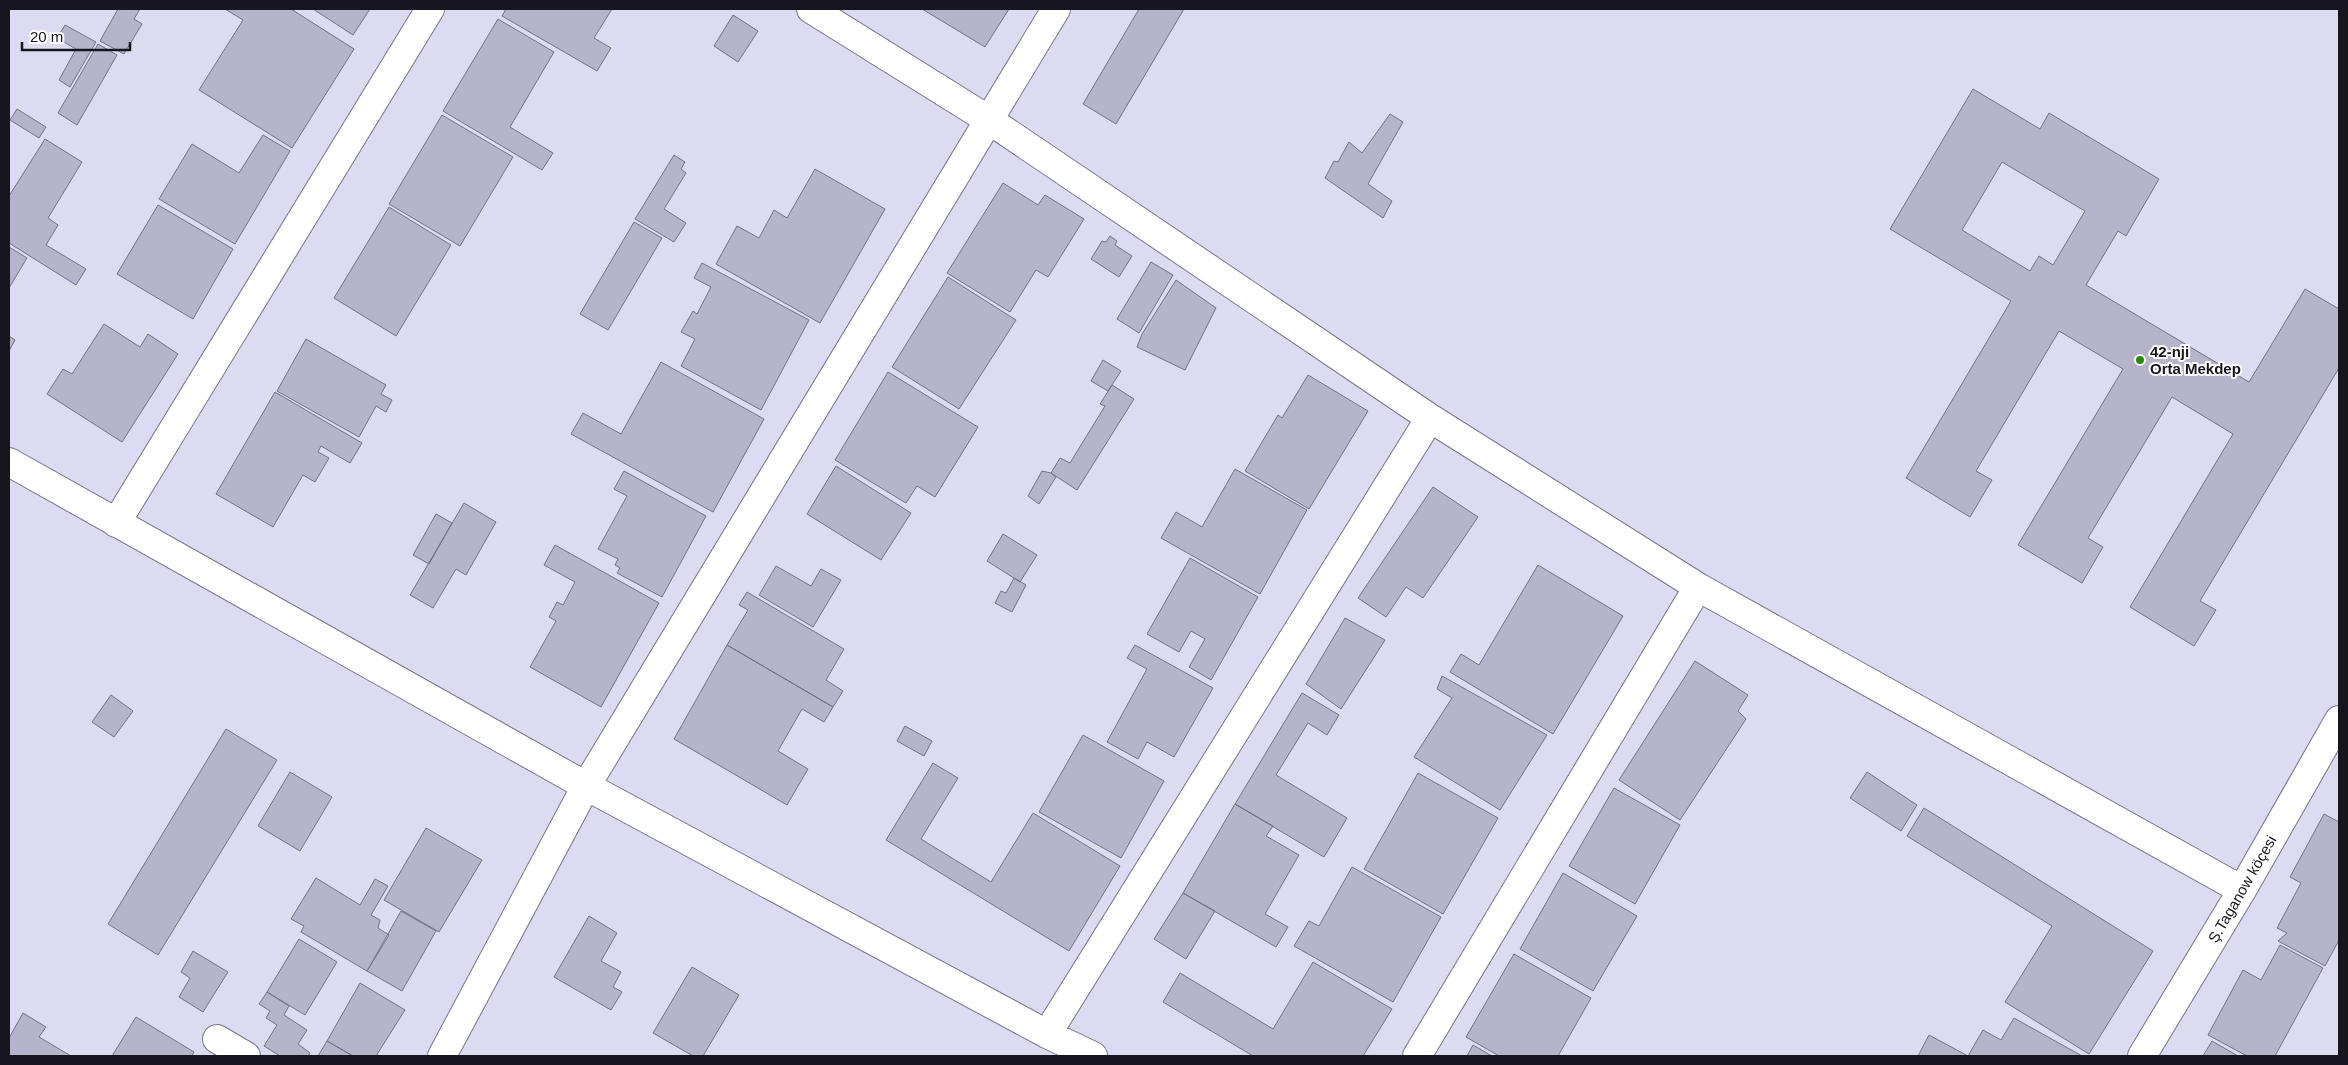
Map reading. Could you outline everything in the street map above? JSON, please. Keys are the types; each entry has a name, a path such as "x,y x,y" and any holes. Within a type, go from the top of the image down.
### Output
{"street":[{"path":"116,523 430,9"},
{"path":"810,9 989,120 1430,418 1698,587 2242,890"},
{"path":"442,1056 586,786 1056,9"},
{"path":"1047,1034 1430,418"},
{"path":"9,462 586,786 1047,1034 1093,1056"},
{"path":"1417,1056 1698,587"},
{"name":"Ş.Taganow köçesi","path":"2142,1056 2242,890 2339,720"},
{"path":"216,1039 246,1056"}],"building":[{"path":"118,9 140,9 134,19 142,24 124,54 100,41"},
{"path":"225,9 291,9 354,49 292,148 199,90 243,20"},
{"path":"313,9 370,9 353,35"},
{"path":"506,9 612,9 594,38 611,48 597,71 502,16"},
{"path":"922,9 1009,9 985,47"},
{"path":"1139,9 1184,9 1116,124 1083,104"},
{"path":"733,15 758,31 738,62 714,46"},
{"path":"498,19 554,52 510,127 553,153 542,170 443,111"},
{"path":"65,25 96,42 70,87 59,80 76,49 57,38"},
{"path":"98,44 117,55 77,125 58,113"},
{"path":"1973,89 2040,129 2049,113 2159,179 2126,236 2118,231 2086,285 2249,382 2305,289 2339,309 2339,368 2200,601 2216,610 2194,646 2130,607 2233,434 2172,397 2088,538 2103,547 2082,583 2018,545 2123,369 2059,331 1976,471 1992,480 1970,517 1906,478 2011,301 1890,229","holes":["2002,162 2085,211 2053,265 2039,256 2030,271 1962,230"]},
{"path":"17,109 46,127 39,138 10,120"},
{"path":"1390,114 1403,122 1368,184 1392,201 1383,218 1325,178 1334,161 1338,162 1349,142 1362,153"},
{"path":"442,115 513,157 460,246 389,204"},
{"path":"263,135 290,151 235,244 159,199 192,144 239,173"},
{"path":"45,139 82,162 48,218 58,225 46,245 86,269 76,285 9,243 9,196"},
{"path":"674,155 685,162 681,169 686,173 664,209 686,223 674,242 635,219"},
{"path":"815,169 885,209 820,323 716,264 737,226 759,238 774,210 787,218"},
{"path":"1003,183 1038,205 1045,195 1084,219 1048,277 1036,270 1010,312 947,273"},
{"path":"158,205 233,249 193,319 117,274"},
{"path":"389,207 451,245 396,336 334,298"},
{"path":"634,222 662,238 608,330 580,314"},
{"path":"1110,236 1117,241 1115,245 1132,256 1119,277 1091,259 1102,241 1106,242"},
{"path":"9,247 27,258 9,288"},
{"path":"1151,262 1173,275 1139,333 1117,319"},
{"path":"702,263 809,320 761,410 681,366 695,339 681,332 693,311 697,314 711,287 694,278"},
{"path":"948,277 1016,320 959,409 892,367"},
{"path":"1176,280 1216,308 1185,370 1137,347 1142,334"},
{"path":"104,324 140,347 148,334 178,354 122,442 47,394 63,369 72,374"},
{"path":"9,336 15,340 9,351"},
{"path":"306,339 386,385 381,394 392,400 386,412 376,406 359,437 277,391"},
{"path":"1103,360 1121,371 1108,391 1091,381"},
{"path":"661,362 764,419 713,512 571,434 583,413 621,434"},
{"path":"888,372 978,427 935,497 917,486 906,503 835,460"},
{"path":"1308,375 1368,411 1309,509 1245,471 1278,415 1282,418"},
{"path":"1112,385 1134,399 1077,490 1051,473 1060,458 1070,463 1105,406 1100,404"},
{"path":"275,392 362,443 350,463 321,446 318,452 329,458 315,482 303,475 273,527 216,494"},
{"path":"836,466 911,513 881,560 807,514"},
{"path":"1235,469 1307,510 1260,594 1161,538 1176,512 1202,527"},
{"path":"624,471 706,516 662,597 617,573 620,568 615,565 618,559 598,549 627,496 614,489"},
{"path":"1042,471 1051,473 1056,477 1039,504 1028,496"},
{"path":"1433,487 1478,517 1423,598 1406,587 1386,617 1358,598"},
{"path":"464,503 496,522 466,575 456,569 433,608 410,595"},
{"path":"436,514 452,523 429,564 413,555"},
{"path":"1003,534 1037,555 1020,582 987,561"},
{"path":"555,545 659,603 601,707 530,667 556,621 549,617 557,602 563,605 575,582 544,565"},
{"path":"1190,558 1258,597 1211,680 1189,667 1205,639 1191,631 1179,652 1147,634"},
{"path":"1538,565 1623,616 1553,734 1450,672 1461,654 1479,665"},
{"path":"776,566 811,586 821,569 841,580 813,627 759,595"},
{"path":"1014,578 1026,585 1012,612 995,603 1001,591 1006,593"},
{"path":"747,592 844,649 826,680 843,691 833,707 727,645 748,610 739,605"},
{"path":"1345,618 1385,640 1341,709 1306,684"},
{"path":"727,645 833,707 824,722 802,709 778,751 808,769 787,805 674,739"},
{"path":"1135,645 1213,688 1174,757 1147,742 1138,759 1107,742 1147,669 1127,658"},
{"path":"1695,661 1748,695 1738,711 1746,719 1680,820 1619,780"},
{"path":"1442,676 1547,735 1500,810 1414,757 1452,698 1437,689"},
{"path":"1302,693 1339,715 1327,735 1308,723 1276,775 1347,818 1324,857 1235,804"},
{"path":"111,695 133,711 114,737 92,722"},
{"path":"905,726 932,741 924,756 897,741"},
{"path":"226,729 277,760 158,955 108,924"},
{"path":"1083,735 1164,781 1121,858 1039,812"},
{"path":"933,763 958,778 921,839 991,882 1033,813 1120,866 1069,951 886,840"},
{"path":"290,772 332,797 300,851 258,826"},
{"path":"1867,772 1917,805 1901,831 1850,798"},
{"path":"1418,773 1498,818 1443,914 1364,869"},
{"path":"1614,788 1680,825 1635,904 1569,866"},
{"path":"1235,804 1273,826 1266,836 1299,855 1265,914 1288,927 1276,947 1183,893"},
{"path":"1924,808 2153,951 2089,1054 2005,1002 2052,926 1907,836"},
{"path":"2324,814 2339,822 2339,940 2325,966 2278,941 2287,933 2277,928 2301,883 2290,877"},
{"path":"426,828 482,860 439,932 384,900"},
{"path":"1352,867 1441,917 1393,1002 1294,946 1309,921 1319,926"},
{"path":"1563,873 1637,916 1593,991 1520,949"},
{"path":"316,878 360,905 375,879 388,886 371,915 380,920 378,928 389,935 367,971 301,932 304,926 291,919"},
{"path":"1183,893 1215,911 1186,959 1154,939"},
{"path":"401,911 436,931 402,991 367,971"},
{"path":"589,916 617,933 601,961 621,972 613,987 622,992 611,1010 554,977"},
{"path":"299,939 337,962 305,1015 267,992"},
{"path":"2280,945 2323,968 2275,1056 2247,1056 2208,1035 2243,970 2261,980"},
{"path":"193,951 228,972 203,1012 179,997 190,978 181,972"},
{"path":"1514,954 1591,998 1558,1056 1499,1056 1466,1037"},
{"path":"1313,962 1392,1009 1363,1056 1253,1056 1163,1002 1180,973 1273,1029"},
{"path":"692,967 739,995 703,1056 693,1056 653,1033"},
{"path":"360,983 405,1010 376,1056 353,1056 327,1041"},
{"path":"267,992 289,1006 284,1015 307,1030 298,1044 310,1053 308,1056 280,1056 264,1046 277,1025 266,1018 270,1011 259,1004"},
{"path":"23,1013 46,1027 39,1037 71,1056 9,1056 9,1038"},
{"path":"136,1017 194,1052 192,1056 112,1056"},
{"path":"2014,1018 2082,1056 1968,1056 1983,1030 2001,1040"},
{"path":"1929,1035 1968,1056 1918,1056"},
{"path":"327,1041 353,1056 318,1056"},
{"path":"2212,1041 2238,1056 2203,1056"},
{"path":"1473,1045 1492,1056 1467,1056"}],"place":[{"name":"42-nji Orta Mekdep","path":"2140,360"}]}
